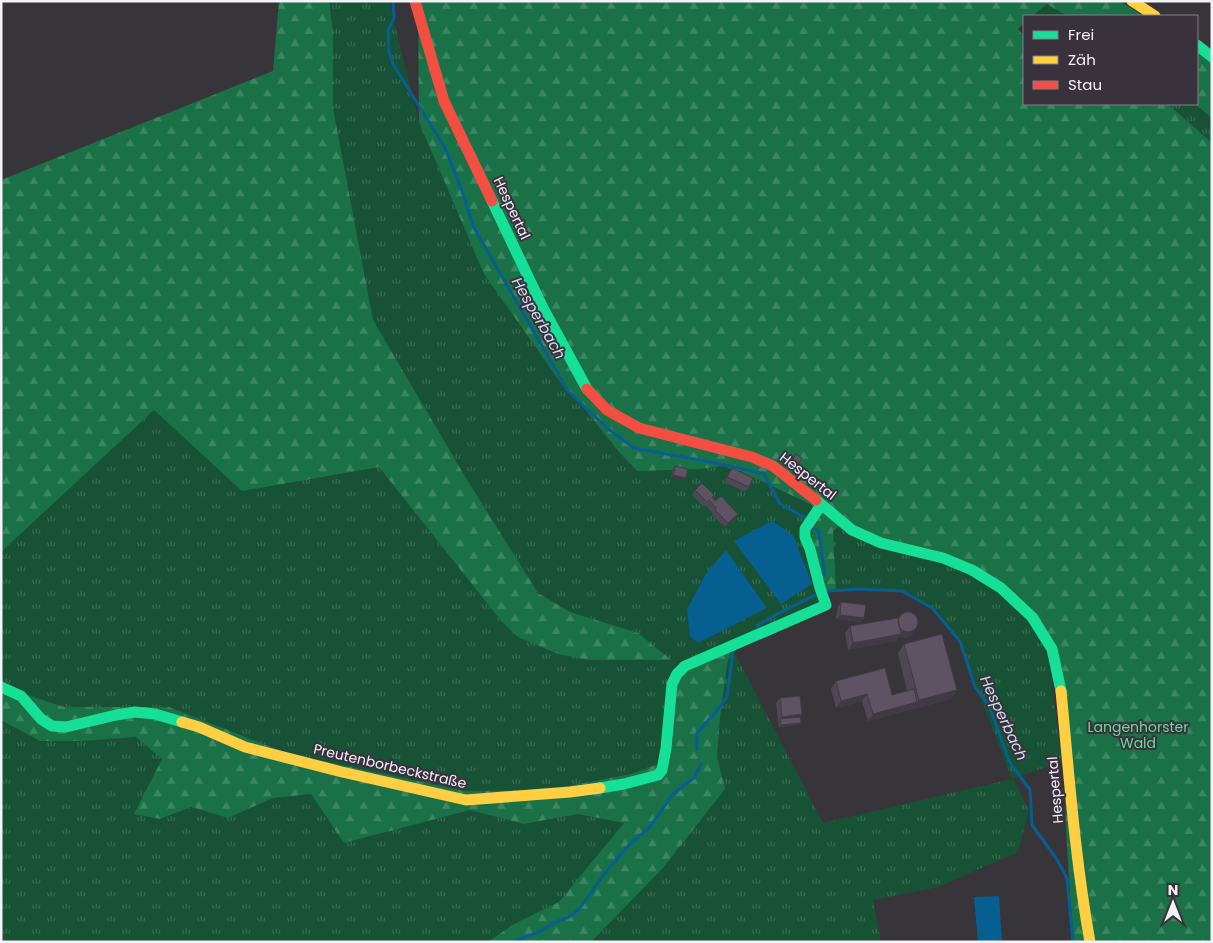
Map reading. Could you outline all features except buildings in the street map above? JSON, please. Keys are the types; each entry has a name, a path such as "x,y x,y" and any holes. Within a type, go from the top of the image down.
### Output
{"main road":[{"name":"Hespertal","path":"415,1 444,101 544,310 585,387 607,410 639,428 752,457 773,466 852,530 881,543 943,558 972,570 1001,588 1032,617 1052,649 1060,686 1074,828 1083,904 1090,942"},
{"path":"1132,1 1153,15"},
{"path":"1198,46 1212,57"},
{"name":"Preutenborbeckstraße","path":"1,687 21,696 41,719 52,726 66,727 135,712 155,714 199,727 245,747 342,772 466,800 570,792 624,784 658,774 662,770 672,684 677,674 685,666 826,606 805,537 805,530 820,505"}],"green space":[{"path":"279,1 329,1 333,31 333,108 373,320 463,473 538,593 570,612 638,633 671,660 589,660 558,654 518,637 502,622 379,467 242,491 154,410 1,552 1,180 273,71"},
{"path":"322,1 389,1 419,122 566,389 636,471 699,469 723,466 757,479 816,507 825,605 731,646 665,762 631,774 547,790 465,791 289,754 169,707 64,707 1,686 1,552 154,409 242,490 379,467 502,622 589,660 670,660 638,633 570,612 538,593 463,473 373,320 333,108 333,32"},
{"name":"Langenhorster Wald","path":"418,1 1120,1 1141,15 1065,15 1047,4 1033,15 1023,15 1023,24 1018,29 1023,35 1023,105 1169,105 1212,143 1212,942 1073,942 1066,829 1063,697 1037,616 976,573 841,525 833,531 836,589 822,592 810,549 816,507 757,479 723,466 699,469 637,471 619,452 583,407 566,390 484,274 419,122"},
{"path":"1047,4 1065,15 1033,15"},
{"path":"1198,52 1212,64 1212,118 1196,105 1198,105"},
{"path":"1169,105 1196,105 1212,118 1212,143"},
{"path":"841,525 975,576 1035,618 1048,658 1062,761 1013,779 1029,810 1018,852 938,887 873,900 881,942 591,942 663,868 725,789 717,757 727,665 732,648 823,823 1012,779 976,686 961,640 933,607 903,590 836,589 833,531"},
{"path":"732,648 727,665 717,757 725,789 663,868 591,942 488,942 512,925 559,902 624,823 578,814 524,824 470,810 344,843 311,794 273,798 228,818 191,807 160,819 134,814 162,759 136,737 82,741 40,741 1,720 1,686 64,707 169,707 289,754 465,791 547,790 631,774 664,762 679,674"},
{"path":"1,720 40,741 82,741 136,737 163,759 135,814 160,819 191,807 228,818 273,798 311,794 344,843 470,810 524,824 578,814 625,823 559,902 512,925 488,942 1,942"}],"water":[{"path":"772,521 793,535 812,584 781,604 734,541"},
{"path":"726,550 767,608 698,643 690,636 687,609 707,572"},
{"path":"999,896 1002,942 978,942 974,897"}],"waterway":[{"name":"Hesperbach","path":"393,1 394,18 388,30 389,51 393,64 445,148 464,196 473,226 568,391 607,428 634,448 764,474 780,504 804,517"},
{"path":"813,526 819,532 825,575"},
{"name":"Hesperbach","path":"829,591 860,589 902,591 932,608 960,641 975,687 989,705 1009,761 1030,790 1032,825 1056,858 1067,878 1073,942"},
{"path":"757,626 815,595"},
{"path":"697,749 697,733 727,697 733,651"},
{"path":"513,942 569,917 580,908 626,848 650,827 672,795 695,777 701,764"}],"traffic: fast":[{"path":"1198,46 1212,57"},
{"path":"492,201 544,310 587,389"},
{"path":"816,500 852,530 881,543 943,558 972,570 1001,588 1032,617 1052,649 1061,691"},
{"path":"600,788 658,775 662,770 672,684 677,674 685,666 826,605 805,537 805,529 821,505"},
{"path":"1,687 21,696 41,719 52,726 66,727 135,712 155,714 182,722"}],"traffic: slow":[{"path":"1132,1 1153,15"},
{"path":"1061,691 1076,848 1090,942"},
{"path":"182,722 199,727 245,747 342,772 466,800 600,788"}],"traffic: jam":[{"path":"415,1 444,101 492,201"},
{"path":"587,389 607,410 639,428 752,457 773,466 816,500"}]}
